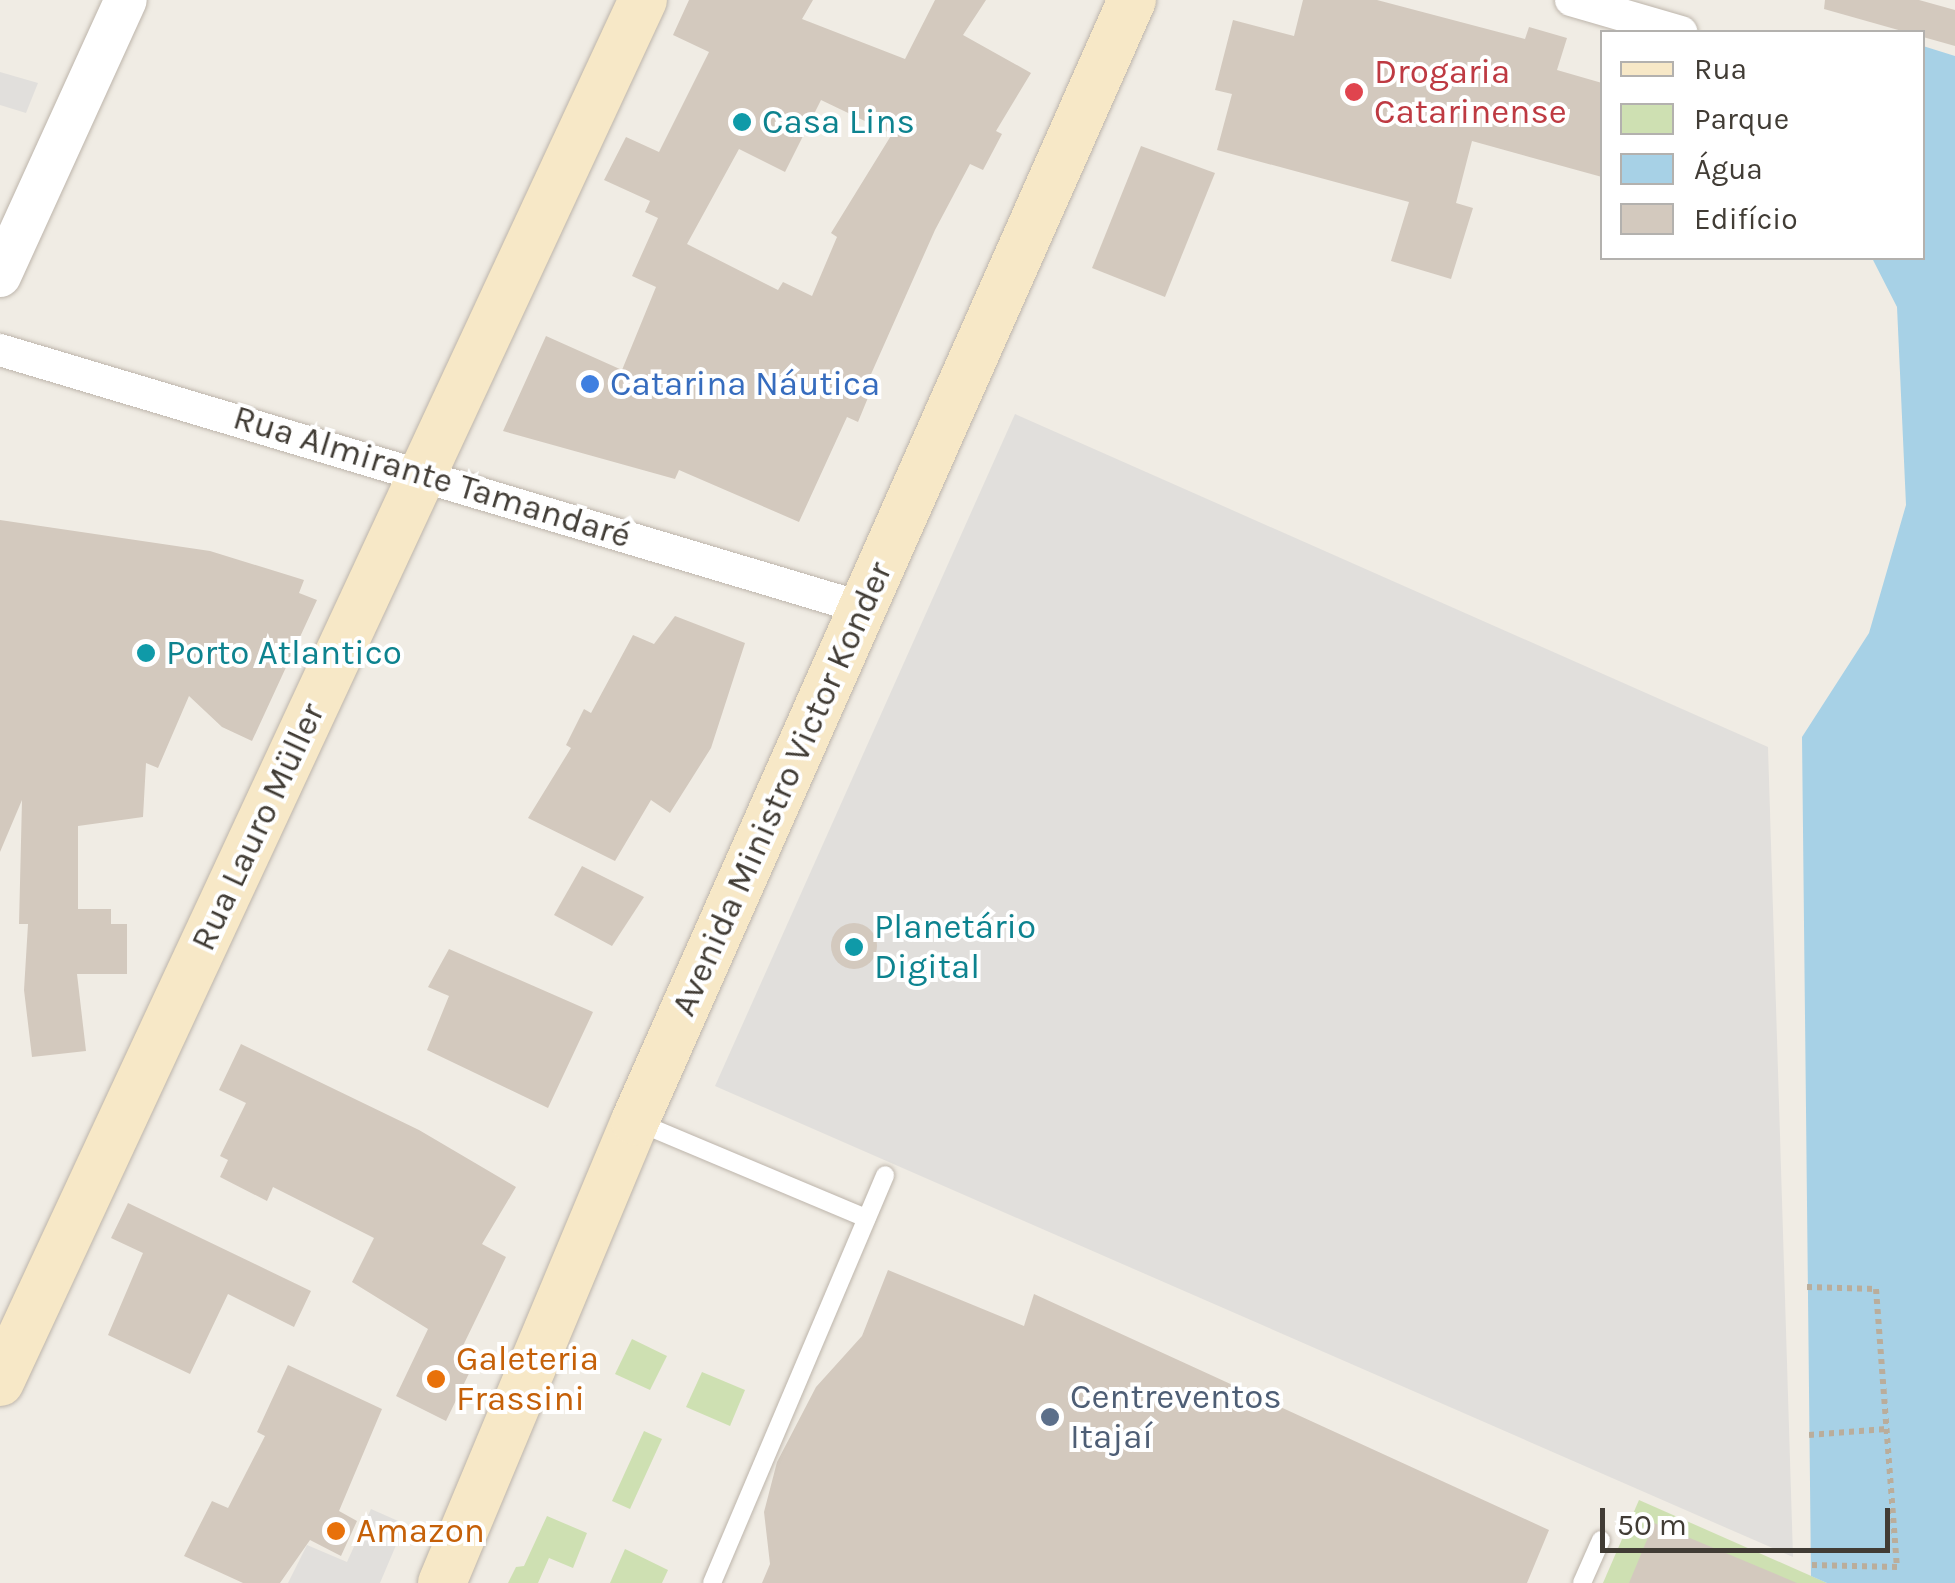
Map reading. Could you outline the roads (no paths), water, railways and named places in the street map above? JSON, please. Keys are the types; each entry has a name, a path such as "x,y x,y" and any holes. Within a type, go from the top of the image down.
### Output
{"main road":[{"name":"Rua Lauro Müller","path":"0,1382 643,0"},
{"name":"Avenida Ministro Victor Konder","path":"442,1583 634,1121 1132,0"}],"street":[{"path":"0,276 126,0"},
{"path":"1571,0 1673,30"},
{"name":"Rua Almirante Tamandaré","path":"0,350 422,472 863,608"}],"lane":[{"path":"634,1121 866,1218"},
{"path":"712,1583 884,1175"},
{"path":"1582,1583 1601,1540"}],"water":[{"path":"1925,47 1955,56 1955,1583 1827,1583 1811,1576 1802,737 1869,633 1906,505 1897,307 1873,260 1925,260"}],"place":[{"name":"Drogaria Catarinense","path":"1354,92"},
{"name":"Casa Lins","path":"742,122"},
{"name":"Catarina Náutica","path":"590,384"},
{"name":"Porto Atlantico","path":"146,653"},
{"name":"Planetário Digital","path":"854,947"},
{"name":"Galeteria Frassini","path":"436,1379"},
{"name":"Centreventos Itajaí","path":"1050,1417"},
{"name":"Amazon","path":"336,1531"}]}
